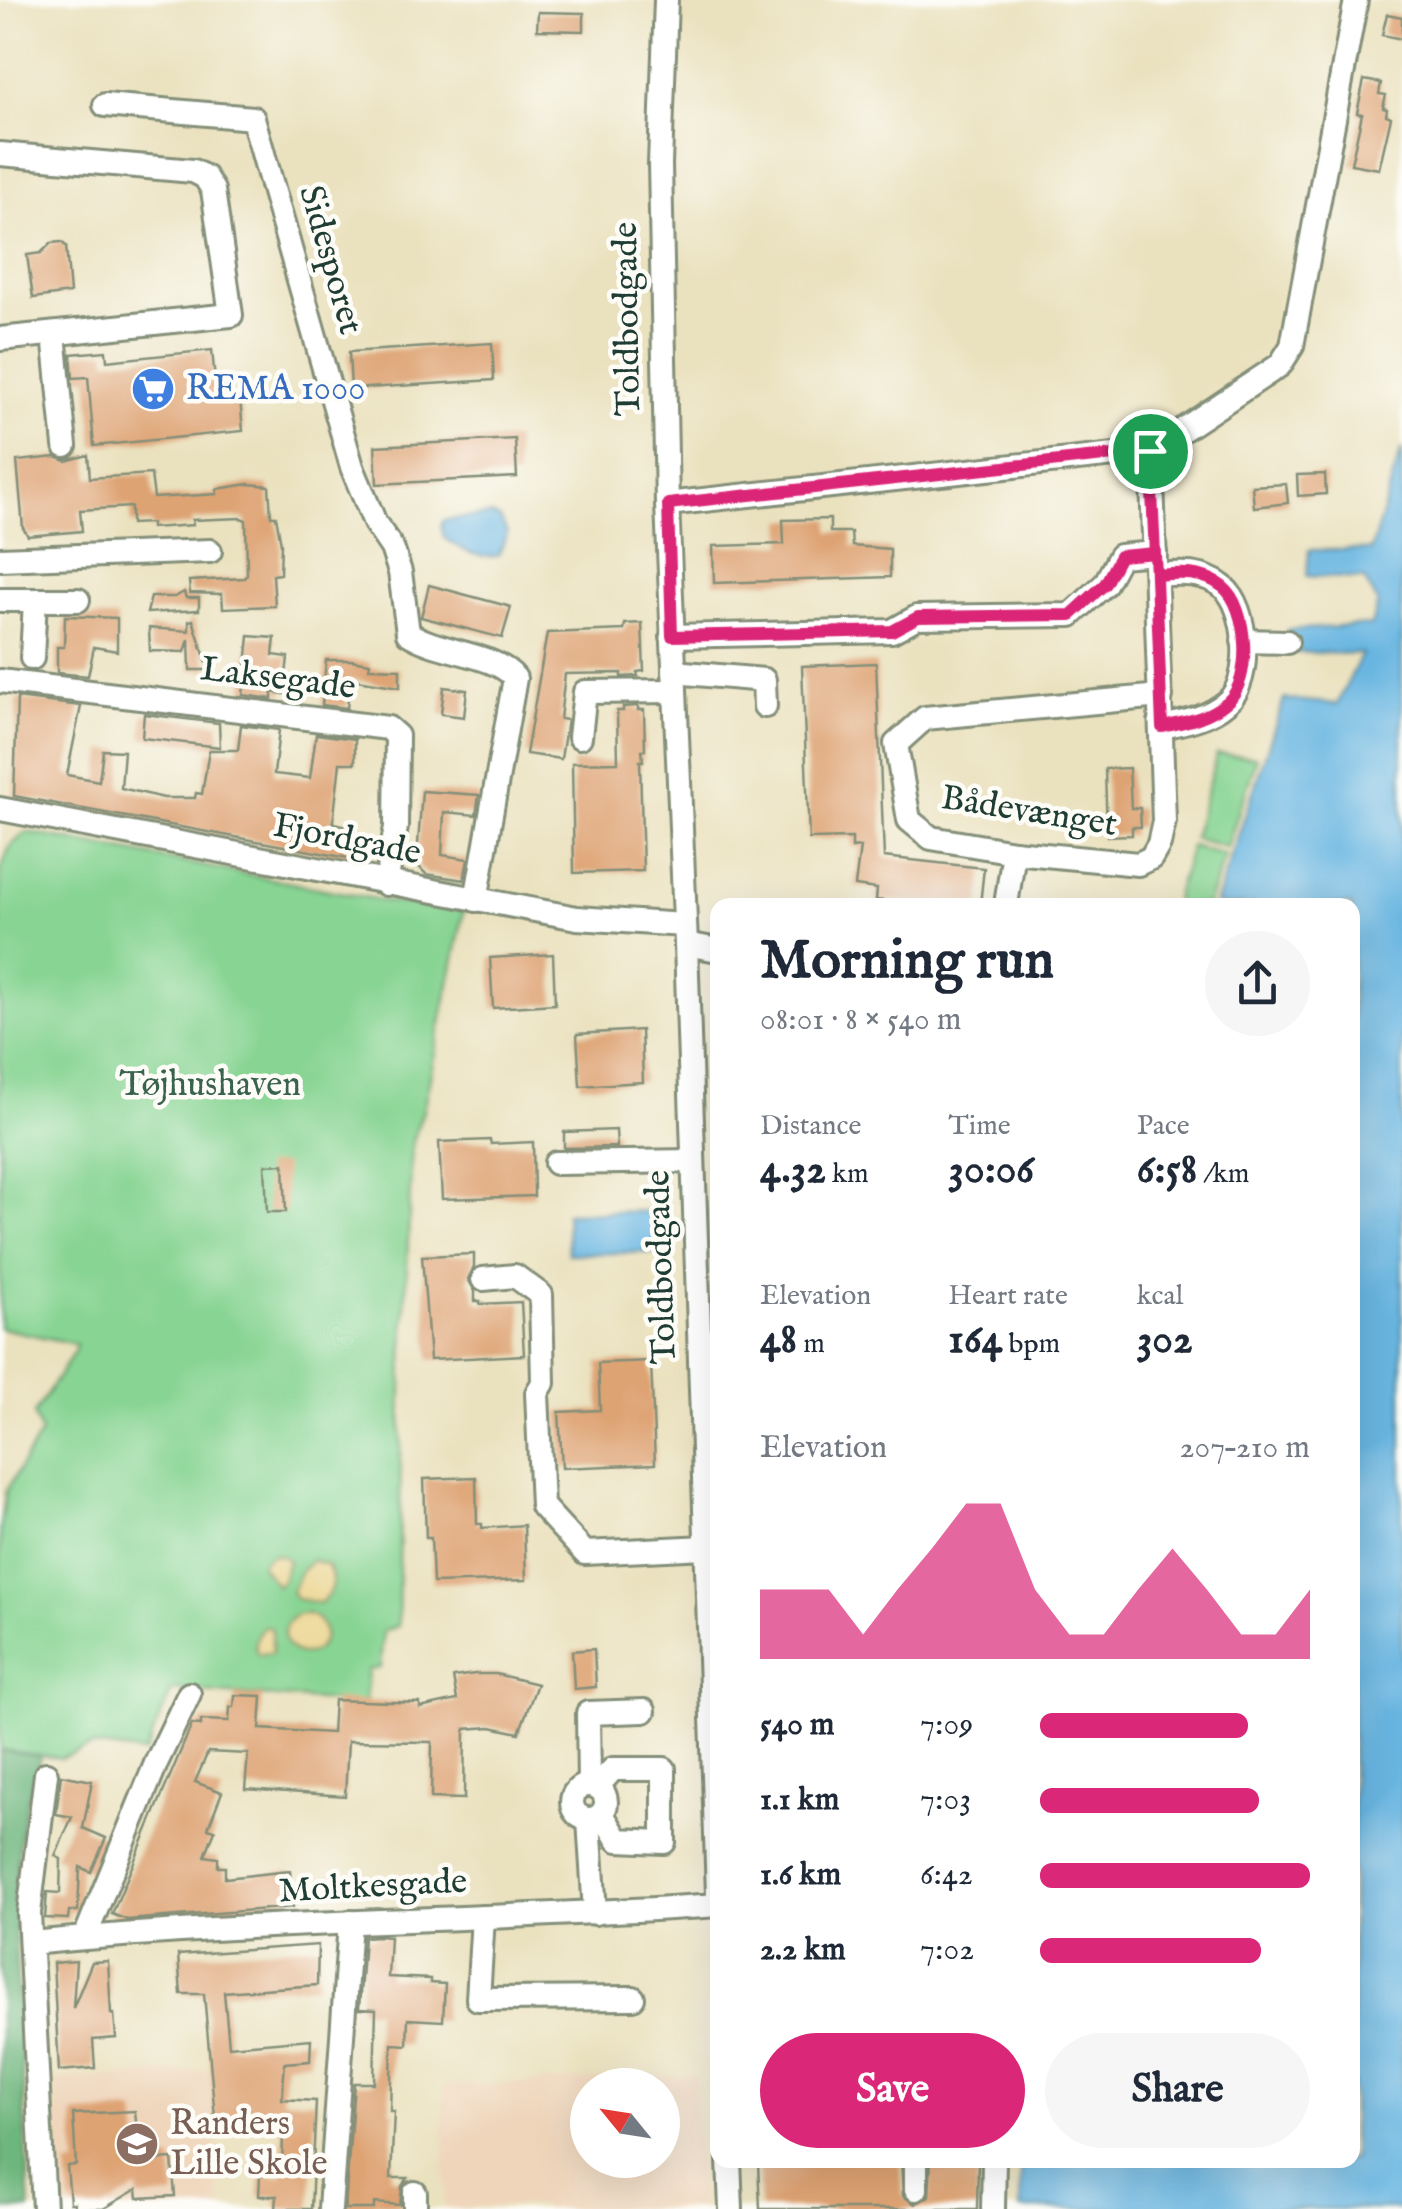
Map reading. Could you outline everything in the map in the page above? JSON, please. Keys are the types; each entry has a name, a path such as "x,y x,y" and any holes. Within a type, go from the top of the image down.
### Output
{"street":[{"name":"Toldbodgade","path":"666,0 660,164 668,504 693,1161 707,1275 710,1542"},
{"path":"668,504 1150,451 1280,365 1292,346 1356,0"},
{"name":"Sidesporet","path":"105,105 253,118 352,467 400,572 408,633 426,644 502,666 515,678 476,900"},
{"path":"0,154 193,171 205,177 213,190 231,315 0,339"},
{"path":"54,334 65,446"},
{"name":"Bådevænget","path":"1150,451 1162,696 1164,821 1151,858 1138,864 1014,852 932,838 909,820 896,744 925,718 1162,696"},
{"path":"0,559 210,550"},
{"path":"672,636 892,631 918,617 1071,615 1105,584 1120,556 1202,575 1234,598 1244,666 1231,700 1203,718 1162,727"},
{"path":"0,600 78,600"},
{"path":"32,658 35,600"},
{"path":"1243,642 1288,642"},
{"name":"Laksegade","path":"0,680 388,728 397,736 396,827 386,884"},
{"path":"580,737 585,692 674,682 764,680 765,706"},
{"name":"Fjordgade","path":"0,808 386,884 685,935 710,946"},
{"path":"1007,898 1014,852"},
{"path":"556,1163 693,1161"},
{"path":"483,1279 515,1276 540,1296 543,1382 537,1393 542,1506 585,1553 710,1542"},
{"path":"85,1937 157,1760 189,1694"},
{"path":"593,1786 588,1713 644,1710"},
{"path":"613,1768 664,1768 664,1842 618,1840 596,1817 578,1816 571,1802 575,1792 593,1786 613,1768"},
{"path":"44,2209 30,1914 46,1774"},
{"path":"595,1913 596,1817"},
{"name":"Moltkesgade","path":"31,1943 350,1922 710,1906"},
{"path":"483,1917 478,1998 633,1998"},
{"path":"330,2209 350,1922"},
{"path":"729,2168 731,2209"},
{"path":"916,2168 916,2189"},
{"path":"993,2209 994,2168"}],"shaded area":[{"name":"Randers Lille Skole","path":"210,2070 221,2209 62,2209 53,2080"},
{"path":"695,2075 701,2209 544,2209 543,2205 445,2209 443,2086 570,2080 570,2178 680,2178 680,2076"}],"green space":[{"path":"1217,754 1257,757 1227,847 1193,838"},
{"name":"Tøjhushaven","path":"27,832 396,903 464,910 423,1111 412,1141 398,1626 383,1631 380,1668 368,1670 365,1703 172,1690 145,1753 93,1746 61,1758 0,1750 0,1532 6,1491 41,1433 34,1414 76,1344 0,1328 0,872 10,846"},
{"path":"1191,846 1225,855 1210,898 1175,898"},
{"path":"0,1750 41,1756 23,1822 16,1888 30,2209 0,2209"}],"sand":[{"path":"273,1554 288,1561 277,1586 261,1566"},
{"path":"312,1560 327,1565 332,1575 330,1590 320,1603 297,1599 291,1592"},
{"path":"304,1614 318,1620 324,1634 318,1648 304,1654 290,1648 284,1634 290,1620"},
{"path":"265,1626 272,1629 272,1653 258,1654 256,1639"}],"water":[{"path":"1402,448 1402,2209 1020,2209 1021,2168 1360,2168 1360,898 1217,898 1284,699 1337,704 1362,654 1288,652 1287,630 1371,625 1378,603 1364,579 1307,576 1309,550 1371,550"},
{"path":"491,515 500,518 507,533 499,555 477,555 444,538 444,520"},
{"path":"659,1211 660,1252 568,1254 566,1213"}],"building":[{"path":"538,12 584,13 584,31 537,30"},
{"path":"1387,14 1402,17 1402,39 1382,35"},
{"path":"1364,80 1381,83 1379,94 1386,95 1383,108 1391,117 1379,169 1351,164 1362,114 1357,113"},
{"path":"51,243 66,246 70,293 33,298 27,255 41,253"},
{"path":"492,343 494,380 351,389 349,352"},
{"name":"REMA 1000","path":"212,350 217,401 240,399 243,431 94,446 88,377 73,378 71,354 106,351 107,361"},
{"path":"515,439 517,477 377,484 375,446"},
{"path":"88,455 90,478 151,474 154,498 217,494 217,489 249,484 269,486 271,516 276,516 281,544 280,574 273,575 275,606 223,608 222,594 190,593 189,581 244,578 247,574 246,520 241,518 192,520 193,525 151,528 151,523 131,524 131,507 80,510 82,531 28,536 23,528 17,461 56,457 66,461"},
{"path":"1325,474 1326,494 1298,496 1297,475"},
{"path":"1286,484 1288,503 1254,507 1252,486"},
{"path":"830,519 830,532 851,532 852,546 890,549 890,577 714,583 713,546 784,544 783,520"},
{"path":"429,585 511,607 502,638 421,617"},
{"path":"184,592 186,598 199,598 199,610 147,613 151,597 175,597"},
{"path":"65,616 117,618 117,651 94,647 88,676 57,673 57,647 64,647"},
{"path":"193,620 209,670 190,670 189,639 185,652 150,651 149,628 189,631 189,621"},
{"path":"642,623 644,671 637,672 638,676 621,677 621,673 565,674 560,719 567,720 561,759 526,754 547,633 624,630 625,624"},
{"path":"249,636 275,638 273,655 288,657 284,694 272,692 272,699 243,695"},
{"path":"326,660 351,660 370,663 369,668 400,669 400,687 350,679 347,708 322,705"},
{"path":"876,663 884,857 984,868 981,898 876,898 877,889 855,886 860,847 852,848 852,838 809,839 802,666"},
{"path":"444,687 467,690 464,717 441,714"},
{"path":"17,698 81,706 67,775 99,781 103,750 124,751 121,788 164,798 195,798 196,793 202,794 209,750 238,750 241,725 279,730 274,774 310,778 316,734 355,739 355,763 340,763 333,823 354,827 351,839 367,845 364,861 14,796"},
{"path":"638,706 638,710 644,710 645,750 640,761 643,871 574,873 572,763 618,762 617,711"},
{"path":"144,714 219,723 220,747 142,738"},
{"path":"1129,768 1131,808 1140,808 1141,827 1132,827 1132,835 1107,836 1105,769"},
{"path":"422,791 479,795 476,815 444,812 442,855 468,859 464,880 426,874 419,867"},
{"path":"553,954 555,1004 493,1008 490,958"},
{"path":"641,1030 643,1082 580,1086 577,1034"},
{"path":"616,1130 617,1147 564,1148 564,1132"},
{"path":"490,1140 491,1144 533,1142 534,1196 442,1199 439,1142"},
{"path":"284,1164 286,1212 267,1212 265,1165"},
{"path":"474,1254 474,1267 468,1279 475,1291 475,1301 521,1302 524,1355 430,1360 422,1256"},
{"path":"651,1361 655,1464 562,1468 559,1412 600,1410 598,1363"},
{"path":"476,1477 477,1524 482,1524 482,1528 524,1525 526,1580 433,1583 431,1538 426,1538 424,1479"},
{"path":"594,1649 596,1687 574,1689 572,1651"},
{"path":"496,1674 537,1684 519,1733 491,1727 465,1729 464,1799 431,1798 432,1742 348,1741 345,1796 245,1789 248,1754 208,1752 195,1782 222,1792 208,1828 215,1830 205,1856 218,1858 218,1867 225,1867 225,1878 290,1871 293,1907 127,1920 112,1914 192,1724 201,1725 201,1720 229,1721 235,1695 262,1696 260,1729 332,1733 334,1700 420,1703 420,1708 457,1700 453,1677"},
{"path":"61,1775 92,1781 83,1828 106,1838 91,1872 80,1867 78,1911 69,1911 68,1919 45,1918 47,1892 60,1893 61,1859 55,1856 72,1817 56,1814"},
{"path":"364,1937 390,1937 388,1977 430,1979 430,1983 445,1984 443,2021 408,2019 407,2045 392,2044 391,2178 408,2178 402,2186 400,2205 374,2203 374,2209 345,2209 354,2083 374,2083 376,2010 359,2009"},
{"path":"318,1945 317,1985 224,1992 229,2046 311,2039 310,2061 285,2063 282,2099 316,2101 311,2209 276,2209 277,2196 259,2196 260,2175 282,2176 283,2130 278,2129 278,2123 216,2129 204,1994 181,1994 178,1955"},
{"path":"76,1961 73,2008 92,1962 108,1961 116,2038 93,2040 95,2068 59,2071 53,1963"},
{"path":"135,2111 140,2161 172,2159 175,2196 138,2198 137,2189 103,2209 74,2209 67,2166 76,2165 73,2114"},
{"path":"758,2168 901,2168 903,2196 915,2204 929,2196 931,2168 978,2168 977,2209 760,2209"}],"place":[{"name":"REMA 1000","path":"153,389"},
{"name":"Randers Lille Skole","path":"137,2144"}],"route":[{"path":"1150,451 668,504 672,636 892,631 918,617 1071,615 1105,584 1120,556 1155,553 1162,727 1203,718 1231,700 1244,666 1242,630 1234,598 1220,585 1202,575 1156,575 1150,451"}]}
